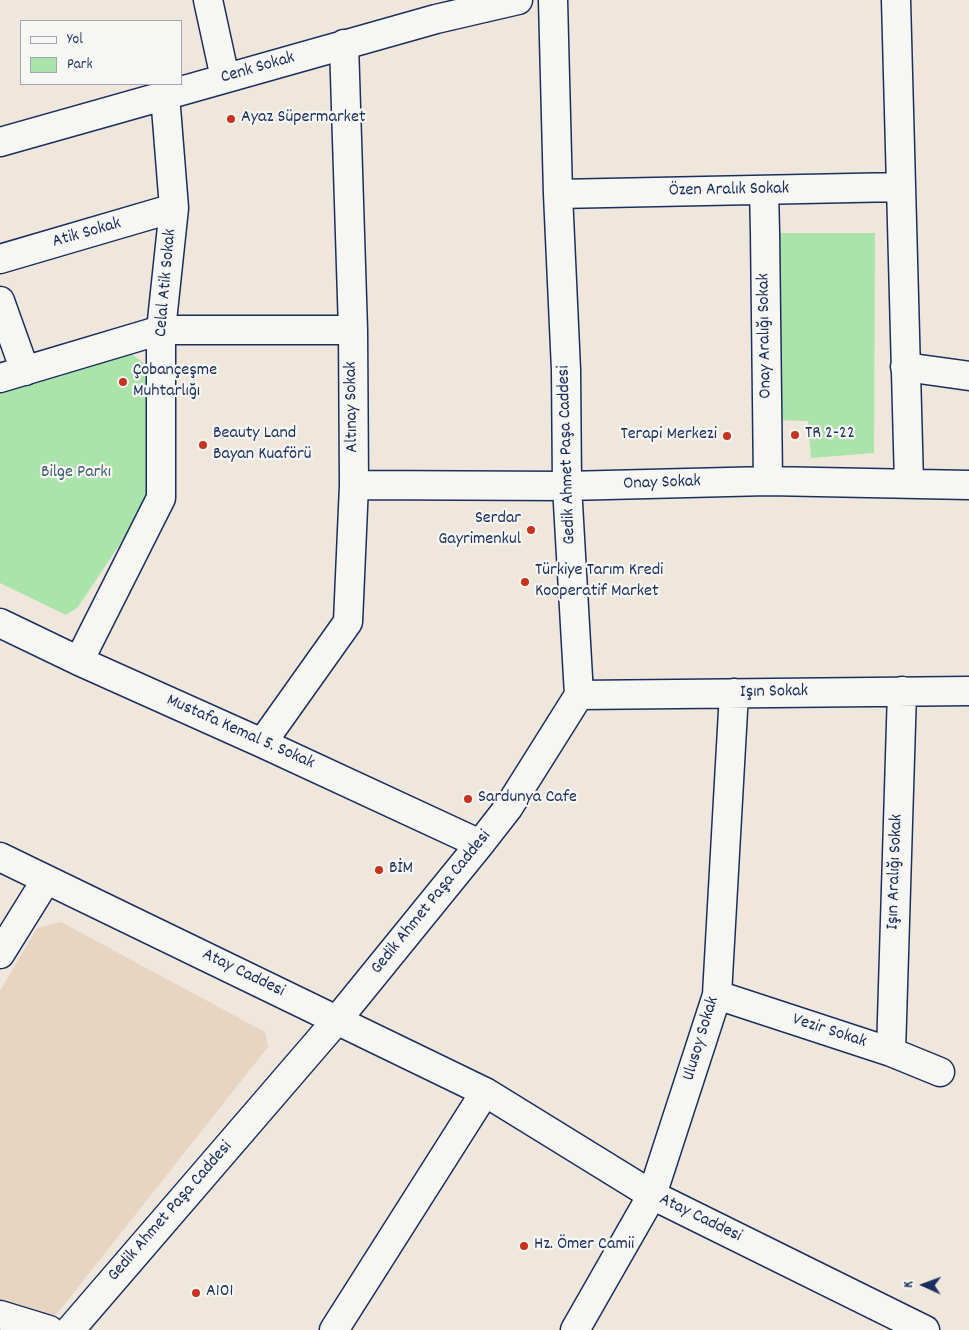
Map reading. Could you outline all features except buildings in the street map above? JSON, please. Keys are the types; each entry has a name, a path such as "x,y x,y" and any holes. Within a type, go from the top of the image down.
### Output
{"street":[{"path":"208,0 225,78"},
{"name":"Cenk Sokak","path":"0,142 344,44 436,19 518,0"},
{"name":"Gedik Ahmet Paşa Caddesi","path":"70,1330 337,1020 480,844 508,808 579,695 567,486 566,370 558,194 553,0"},
{"path":"896,0 909,483"},
{"name":"Altınay Sokak","path":"262,742 348,622 354,485 352,330 344,44"},
{"name":"Celal Atik Sokak","path":"79,661 161,498 161,330 174,208 165,95"},
{"name":"Özen Aralık Sokak","path":"558,194 900,187"},
{"name":"Onay Aralığı Sokak","path":"764,190 768,481"},
{"name":"Atik Sokak","path":"0,259 174,208"},
{"path":"0,301 12,375 161,330 352,330"},
{"path":"905,367 969,376"},
{"name":"Onay Sokak","path":"354,485 567,486 768,481 969,485"},
{"name":"Mustafa Kemal 5. Sokak","path":"0,623 480,844"},
{"name":"Işın Sokak","path":"579,695 969,690"},
{"name":"Işın Aralığı Sokak","path":"891,1052 902,691"},
{"name":"Ulusoy Sokak","path":"575,1330 652,1196 717,995 734,693"},
{"name":"Atay Caddesi","path":"0,857 485,1092 652,1196 925,1330"},
{"path":"0,954 46,880"},
{"name":"Vezir Sokak","path":"717,995 891,1052 940,1072"},
{"path":"334,1330 485,1092"},
{"path":"0,1315 49,1330"}],"shaded area":[{"path":"61,922 265,1032 268,1047 56,1315 37,1318 0,1305 0,991 37,928"}],"green space":[{"path":"769,233 875,233 874,453 811,458 808,421 771,420"},
{"name":"Bilge Parkı","path":"130,353 146,365 152,496 78,607 66,615 0,583 0,391"}],"place":[{"name":"Ayaz Süpermarket","path":"231,119"},
{"name":"Çobançeşme Muhtarlığı","path":"123,382"},
{"name":"TR 2-22","path":"795,435"},
{"name":"Terapi Merkezi","path":"727,436"},
{"name":"Beauty Land Bayan Kuaförü","path":"203,445"},
{"name":"Serdar Gayrimenkul","path":"531,530"},
{"name":"Türkiye Tarım Kredi Kooperatif Market","path":"525,582"},
{"name":"Sardunya Cafe","path":"468,799"},
{"name":"BİM","path":"379,870"},
{"name":"Hz. Ömer Camii","path":"524,1246"},
{"name":"A101","path":"196,1293"}]}
